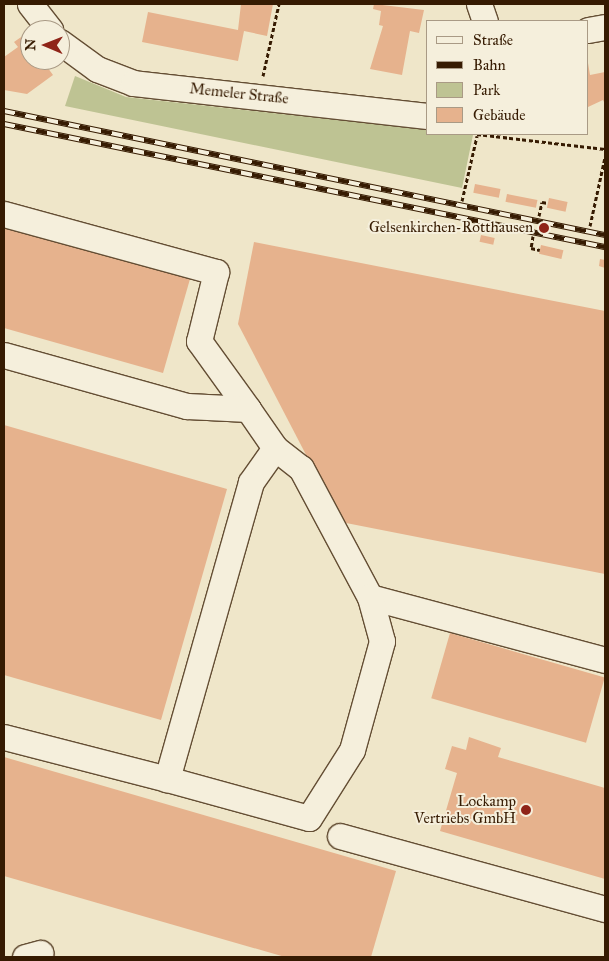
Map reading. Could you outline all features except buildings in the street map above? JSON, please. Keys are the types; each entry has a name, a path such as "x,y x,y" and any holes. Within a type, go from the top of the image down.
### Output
{"street":[{"path":"30,4 42,20"},
{"path":"479,4 485,20"},
{"path":"589,30 605,27"},
{"name":"Memeler Straße","path":"70,49 97,69 133,83 426,116"},
{"path":"4,214 216,272 199,341 275,448 301,468 370,597 382,641 352,750 309,818 167,778 4,737"},
{"path":"4,355 187,406 248,409"},
{"path":"167,778 251,482 275,448"},
{"path":"370,597 605,660"},
{"path":"340,836 605,909"}],"path":[{"path":"258,97 279,4"},
{"path":"462,200 477,135 605,149"},
{"path":"590,226 605,157"},
{"path":"539,216 542,202 548,203"},
{"path":"534,236 530,248 540,250"}],"green space":[{"path":"75,76 126,97 426,130 426,135 473,135 462,188 65,106"}],"railway":[{"path":"4,111 605,235"},
{"path":"4,124 605,247"}],"place":[{"name":"Gelsenkirchen-Rotthausen","path":"544,228"},
{"name":"Lockamp Vertriebs GmbH","path":"526,810"}]}
